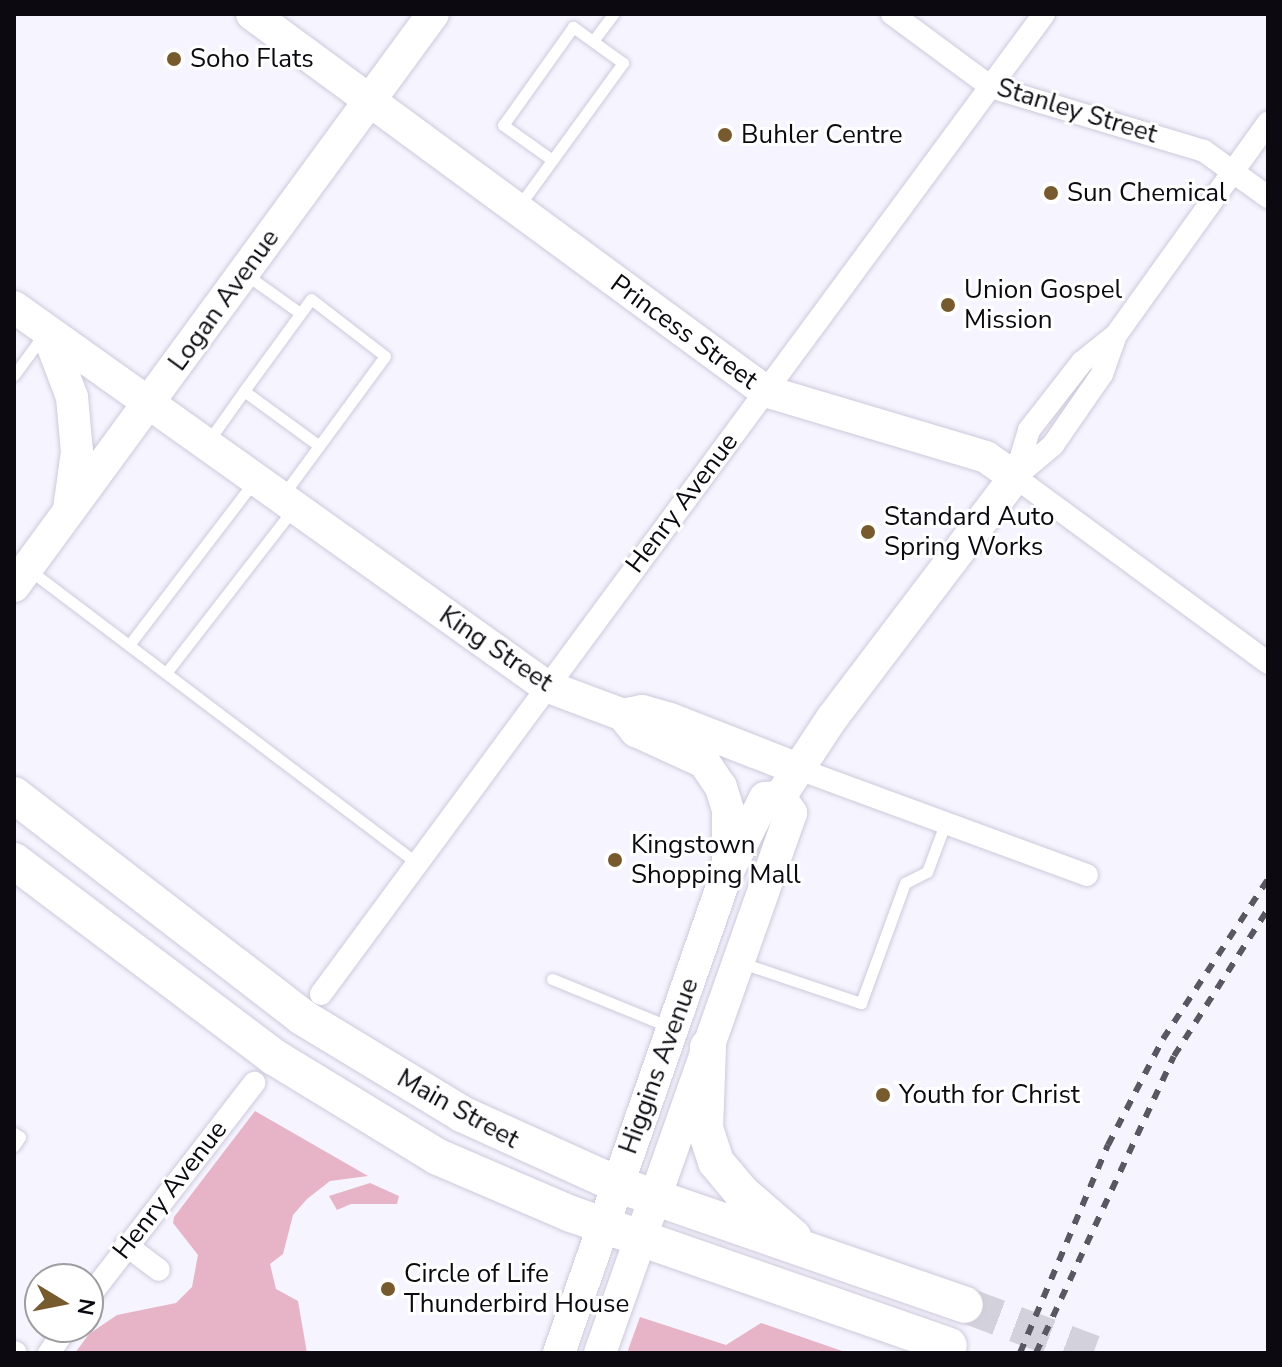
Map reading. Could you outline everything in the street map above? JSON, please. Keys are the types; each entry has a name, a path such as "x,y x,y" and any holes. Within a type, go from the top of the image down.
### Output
{"main road":[{"name":"Princess Street","path":"252,14 765,391 986,457 1015,477"},
{"name":"Logan Avenue","path":"21,577 433,14"},
{"name":"King Street","path":"14,307 147,405 546,686 623,715 642,711 670,719 796,768"},
{"path":"47,331 75,415 77,452 69,512"},
{"name":"Higgins Avenue","path":"780,797 796,768 1015,477"},
{"path":"623,715 636,731 697,757 721,787 730,831 726,875"},
{"name":"Main Street","path":"14,795 313,1024 462,1114 616,1184 965,1305"},
{"name":"Higgins Avenue","path":"559,1353 726,875 765,798 780,797"},
{"name":"Higgins Avenue","path":"600,1353 791,813 780,797"},
{"name":"Main Street","path":"14,861 195,1000 349,1106 479,1177 604,1225 949,1346"},
{"path":"708,1047 705,1128 716,1162 741,1192 806,1249"}],"street":[{"name":"Stanley Street","path":"892,14 991,87 1204,151 1268,197"},
{"name":"Henry Avenue","path":"321,994 1044,14"},
{"name":"Higgins Avenue","path":"1015,477 1029,430 1082,362 1116,335 1268,123"},
{"name":"Princess Street","path":"1015,477 1268,663"},
{"name":"King Street","path":"796,768 1087,875"},
{"name":"Henry Avenue","path":"104,1276 254,1083"},
{"path":"126,1245 159,1270"}],"lane":[{"path":"593,41 613,14"},
{"path":"517,209 623,63 573,27 503,125 552,160"},
{"path":"244,273 300,313"},
{"path":"129,645 276,496 385,356 311,299 205,446"},
{"path":"14,375 47,331"},
{"path":"244,391 318,445"},
{"path":"166,673 276,496"},
{"path":"21,577 129,645 417,863"},
{"path":"738,962 861,1003 905,883 927,872 945,824"},
{"path":"552,979 672,1028"},
{"path":"14,1133 20,1137 14,1146"}],"shaded area":[{"path":"255,1111 368,1176 330,1181 307,1199 293,1215 283,1254 270,1264 276,1289 298,1301 307,1353 75,1353 82,1343 104,1343 104,1324 117,1315 176,1303 192,1287 198,1255 173,1223 174,1217"},
{"path":"370,1183 399,1196 397,1204 351,1204 337,1210 329,1196"},
{"path":"640,1317 726,1345 761,1323 848,1353 627,1353"}],"tunnel":[{"path":"965,1305 1093,1353"}],"railway":[{"path":"1020,1353 1108,1145 1163,1039 1268,879"},
{"path":"1036,1353 1174,1056 1268,909"}],"place":[{"name":"Soho Flats","path":"174,59"},
{"name":"Buhler Centre","path":"725,135"},
{"name":"Sun Chemical","path":"1051,193"},
{"name":"Union Gospel Mission","path":"948,305"},
{"name":"Standard Auto Spring Works","path":"868,532"},
{"name":"Kingstown Shopping Mall","path":"615,860"},
{"name":"Youth for Christ","path":"883,1095"},
{"name":"Circle of Life Thunderbird House","path":"388,1289"}]}
